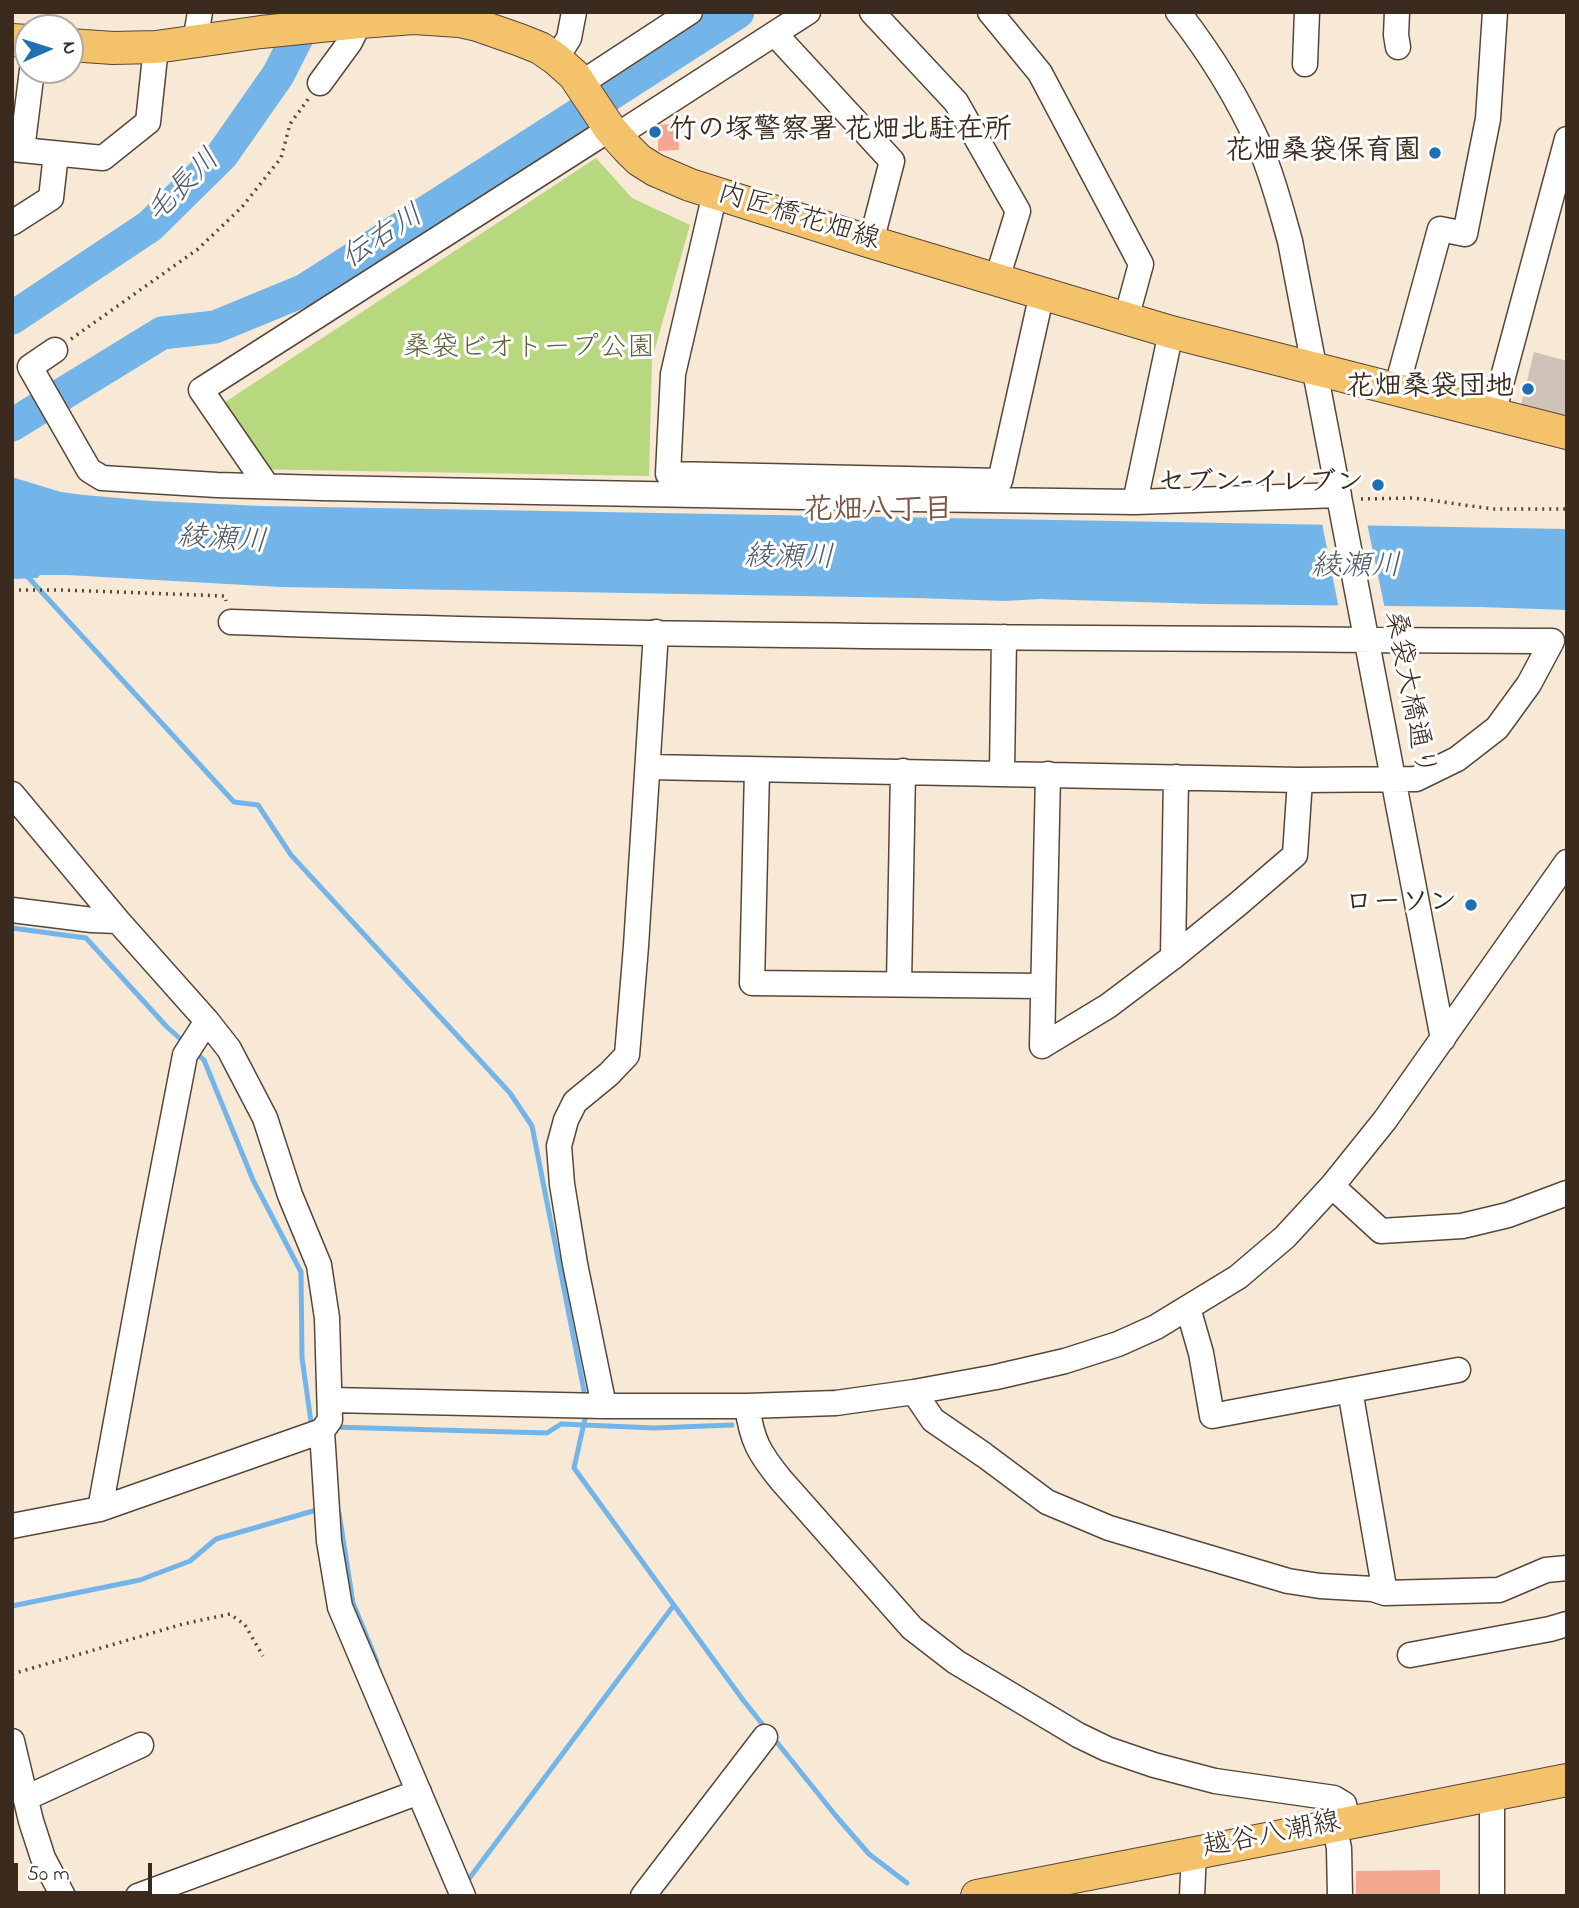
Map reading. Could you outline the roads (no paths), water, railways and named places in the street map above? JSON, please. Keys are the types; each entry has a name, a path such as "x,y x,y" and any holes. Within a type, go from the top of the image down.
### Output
{"main road":[{"name":"内匠橋花畑線","path":"84,47 156,47 198,27 363,19 459,21 540,48 566,66 610,129 639,160 690,185 1171,332 1567,433"},
{"name":"越谷八潮線","path":"977,1896 1567,1780"}],"street":[{"path":"556,59 569,38 575,12"},
{"path":"581,86 690,12"},
{"path":"267,486 201,390 610,129 775,34 808,12"},
{"path":"872,12 956,102 1018,211 997,279"},
{"path":"990,12 1040,73 1141,264 1126,319"},
{"name":"桑袋大橋通り","path":"1178,12 1243,113 1265,159 1290,241 1443,1038"},
{"path":"1304,64 1307,12"},
{"path":"1397,12 1398,47"},
{"path":"1396,390 1440,229 1465,234 1488,119 1495,12"},
{"path":"320,83 363,19"},
{"path":"775,34 892,161 870,242"},
{"path":"29,84 17,150 103,158 148,122 156,47"},
{"path":"1493,414 1567,139"},
{"path":"12,223 51,198 56,154"},
{"path":"715,193 673,374 668,474 1000,481 1042,293"},
{"path":"1135,502 1171,332"},
{"path":"55,350 30,367 89,470 102,478 267,486 897,499 1340,501"},
{"path":"231,622 405,628 1004,637 1365,634 1552,641 1529,684 1497,728 1457,759 1416,779 1300,780 648,767"},
{"path":"604,1406 575,1264 562,1184 559,1146 566,1120 575,1102 627,1055 656,632"},
{"path":"1002,773 1004,637"},
{"path":"757,770 752,984 1042,986"},
{"path":"899,984 903,771"},
{"path":"1048,774 1042,1046 1108,1006 1173,957 1295,855 1300,780"},
{"path":"1173,957 1176,777"},
{"path":"12,794 229,1049 265,1118 290,1195 319,1265 327,1318 331,1401 330,1420 322,1431 100,1509 12,1526"},
{"path":"331,1401 604,1406 836,1403 996,1377 1118,1345 1156,1327 1238,1277 1285,1237 1332,1186 1385,1120 1567,862"},
{"path":"12,910 118,921"},
{"path":"100,1509 185,1055 207,1021"},
{"path":"1332,1186 1381,1231 1462,1226 1508,1215 1567,1193"},
{"path":"1188,1308 1201,1353 1212,1416 1458,1370"},
{"path":"1350,1390 1385,1593"},
{"path":"914,1392 933,1420 1047,1502 1109,1528 1288,1581 1373,1589 1385,1593 1499,1590 1546,1570 1567,1568"},
{"path":"747,1406 751,1430 763,1457 781,1480 912,1628 956,1662 1078,1735 1107,1749 1215,1782 1334,1798 1344,1804 1339,1848 1340,1896"},
{"path":"322,1431 329,1541 340,1607 463,1896"},
{"path":"1410,1655 1567,1624"},
{"path":"643,1896 765,1737"},
{"path":"26,1798 141,1745"},
{"path":"14,1753 43,1858 63,1896"},
{"path":"138,1896 419,1792"},
{"path":"1492,1794 1492,1896"},
{"path":"1192,1896 1194,1852"}],"water":[{"name":"綾瀬川","path":"12,477 61,492 84,495 262,506 1567,529 1567,610 281,587 67,575 15,579 12,576"}],"waterway":[{"name":"毛長川","path":"12,318 150,226 222,155 278,75 310,12"},
{"name":"伝右川","path":"12,425 162,333 215,327 305,290 738,12"},
{"path":"27,576 234,802 258,805 291,855 510,1093 532,1126 586,1401"},
{"path":"12,928 86,938 184,1042"},
{"path":"194,1051 204,1060 253,1180 301,1272 302,1358 311,1422 316,1423"},
{"path":"586,1414 574,1468 743,1700 836,1816 869,1854 907,1883"},
{"path":"332,1427 547,1433 561,1424 654,1428 732,1425"},
{"path":"12,1606 140,1580 190,1561 216,1539 320,1509"},
{"path":"339,1513 353,1603 377,1662"},
{"path":"465,1884 674,1605"}],"place":[{"name":"竹の塚警察署 花畑北駐在所","path":"655,132"},
{"name":"花畑桑袋保育園","path":"1435,153"},
{"name":"花畑桑袋団地","path":"1528,389"},
{"name":"セブン-イレブン","path":"1378,485"},
{"name":"ローソン","path":"1471,905"}],"district":[{"name":"花畑八丁目","path":"878,513"}],"park label":[{"name":"桑袋ビオトープ公園","path":"529,350"}]}
